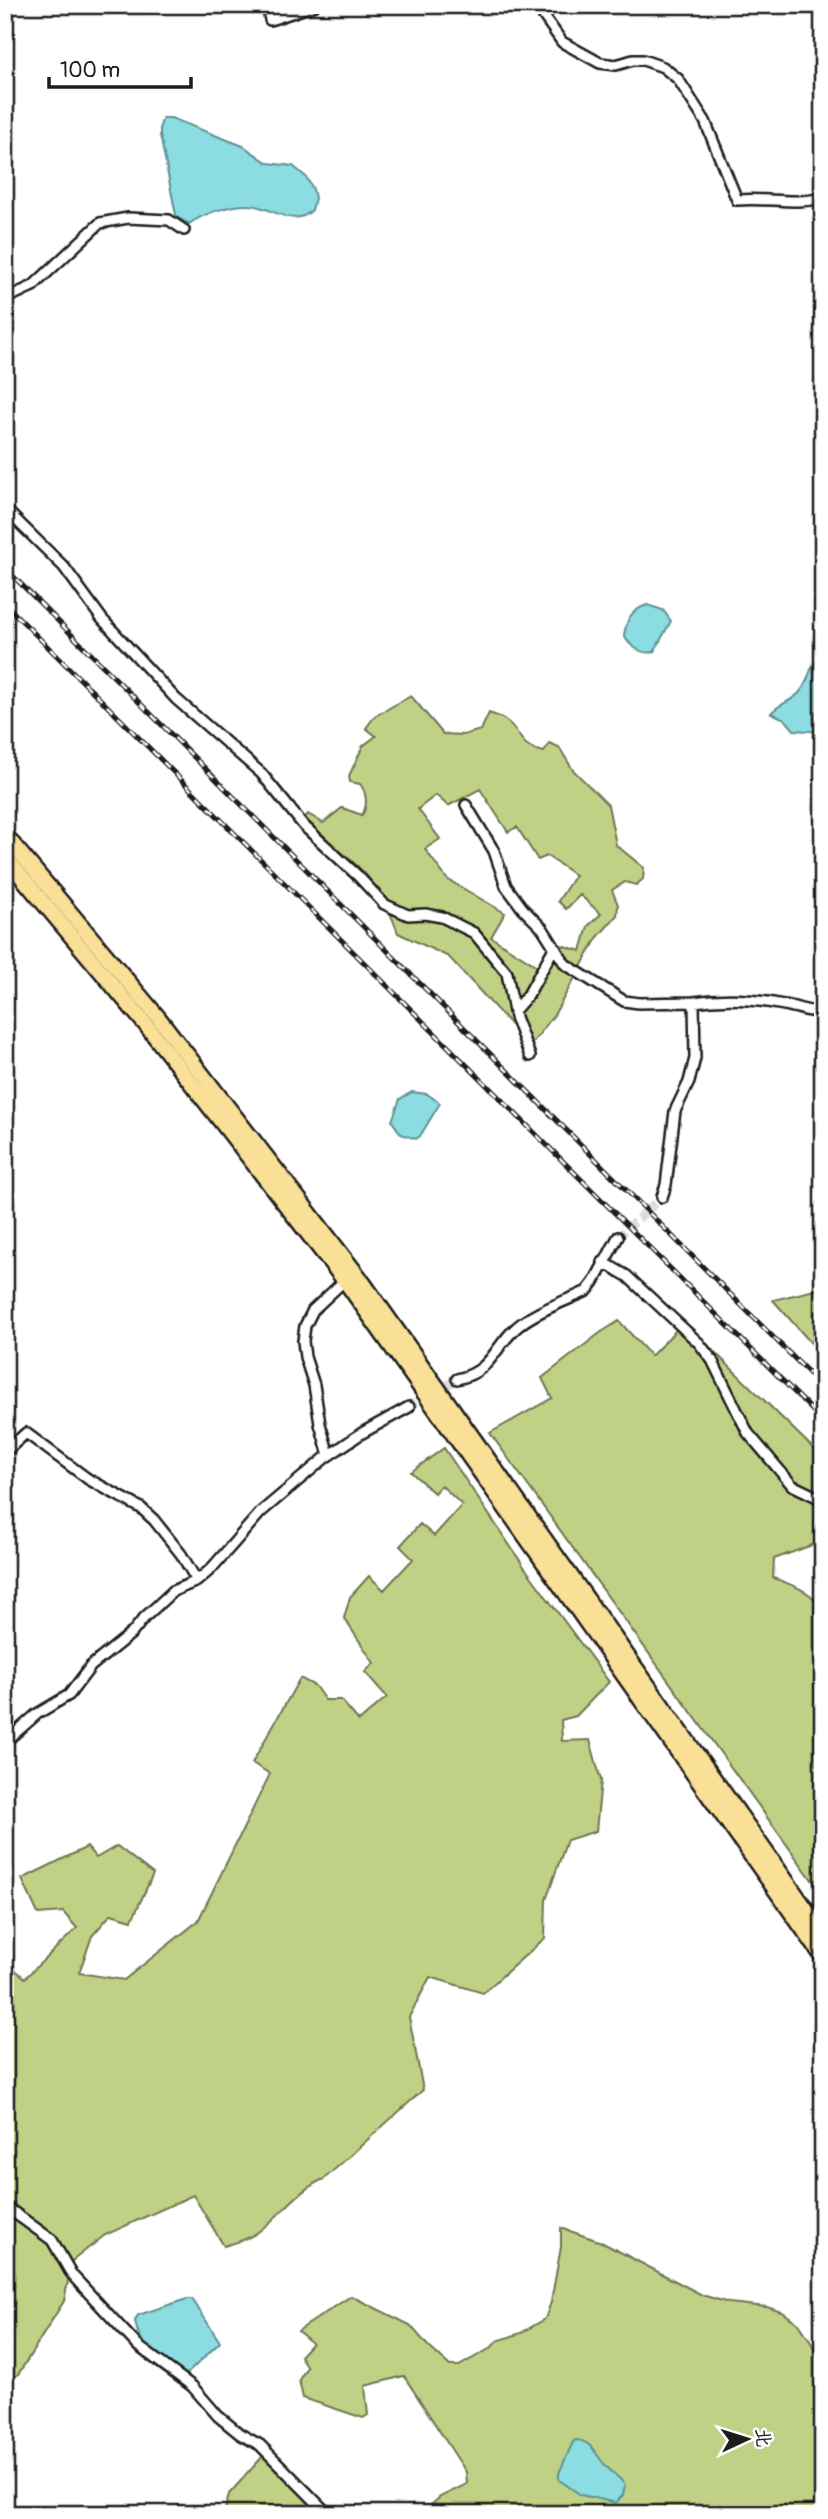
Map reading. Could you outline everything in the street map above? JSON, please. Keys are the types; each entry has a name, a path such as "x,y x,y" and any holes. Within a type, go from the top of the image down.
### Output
{"main road":[{"path":"5,835 157,1016 366,1287 823,1933"},
{"path":"5,857 146,1025 344,1281 823,1957"}],"street":[{"path":"267,5 270,20 315,5"},
{"path":"536,5 562,42 600,63 617,65 643,60 660,66 678,79 705,121 737,200 780,203 823,198"},
{"path":"5,299 33,286 100,223 128,218 169,220 184,230"},
{"path":"5,509 65,567 102,619 176,699 261,774 304,826 384,904 402,914 442,917 474,933 507,973 514,1011 530,1056"},
{"path":"466,805 494,851 506,886 523,909 543,929 565,964 624,1001 694,1002 719,998 784,1005 813,1013 823,1012"},
{"path":"514,1011 528,995 554,948"},
{"path":"662,1197 676,1111 689,1082 695,1058 694,1002"},
{"path":"457,1379 472,1375 484,1367 522,1323 587,1291 618,1237"},
{"path":"603,1262 626,1276 699,1343 712,1360 748,1433 792,1485 823,1500"},
{"path":"329,1455 303,1341 305,1326 313,1310 344,1281"},
{"path":"5,1742 37,1714 69,1695 91,1666 132,1633 173,1591 197,1581 211,1569 261,1512 329,1455 409,1407"},
{"path":"5,1452 26,1433 88,1479 141,1508 155,1520 181,1554 197,1581"},
{"path":"5,2206 52,2240 72,2275 138,2346 192,2386 218,2416 260,2445 328,2514"}],"green space":[{"path":"411,696 443,734 463,735 481,730 489,713 510,724 524,743 535,750 544,752 549,743 559,747 573,770 608,805 616,845 644,868 643,879 636,885 625,882 612,890 618,905 617,915 597,938 554,1015 530,1046 449,957 398,933 375,886 305,818 308,814 323,823 342,808 362,815 366,804 364,791 360,784 350,782 349,776 363,746 376,736 366,728 375,716","holes":["480,789 508,832 517,827 538,860 547,856 575,875 558,901 566,909 580,895 601,914 588,926 581,951 561,945 545,971 491,937 505,913 447,879 425,849 440,839 418,809 436,795 448,806"]},
{"path":"823,1288 823,1352 811,1343 773,1300"},
{"path":"619,1321 651,1356 684,1322 823,1458 823,1541 774,1559 773,1578 808,1593 823,1610 823,1834 817,1836 823,1845 823,1883 818,1888 490,1433 552,1398 542,1378"},
{"path":"444,1448 525,1568 609,1682 576,1716 561,1720 562,1741 590,1740 601,1780 596,1831 567,1840 546,1900 545,1938 483,1993 430,1977 409,2017 423,2090 324,2179 305,2190 248,2238 224,2246 193,2195 105,2235 72,2261 64,2301 19,2373 13,2378 5,2372 5,2216 13,2208 5,2202 5,1978 13,1968 25,1978 77,1928 63,1912 38,1914 22,1879 87,1847 96,1858 117,1846 153,1874 132,1920 111,1914 92,1936 79,1973 124,1980 198,1921 270,1774 252,1763 300,1678 315,1686 325,1700 341,1700 359,1721 387,1697 365,1672 374,1663 344,1618 350,1597 369,1576 384,1590 413,1559 400,1546 420,1524 434,1536 462,1505 441,1485 434,1493 411,1472"},
{"path":"561,2228 599,2241 702,2295 729,2303 767,2307 784,2313 799,2324 823,2367 823,2514 421,2514 440,2497 467,2484 466,2472 404,2376 365,2386 368,2415 363,2418 303,2398 299,2380 307,2367 300,2356 312,2343 298,2331 351,2296 410,2325 450,2366 459,2366 491,2348 497,2341 521,2333 545,2319 551,2302 561,2247"},
{"path":"264,2455 324,2514 224,2514 229,2494"}],"water":[{"path":"163,118 171,118 243,146 268,163 293,166 306,177 313,189 315,198 312,210 297,218 257,206 241,205 210,213 189,224 178,218 160,135"},
{"path":"647,605 663,610 671,621 654,652 649,653 636,649 624,635 630,616"},
{"path":"823,656 823,732 794,730 785,719 771,713 799,693 814,664"},
{"path":"412,1092 427,1094 440,1103 416,1139 401,1134 392,1121 400,1099"},
{"path":"192,2299 220,2342 186,2375 153,2354 141,2340 135,2321 138,2315"},
{"path":"576,2440 590,2445 625,2485 623,2495 616,2503 581,2495 559,2480 559,2473"}],"tunnel":[{"path":"618,1237 662,1197"},
{"path":"409,1407 457,1379"}],"railway":[{"path":"5,568 823,1387"},
{"path":"5,604 823,1421"}]}
